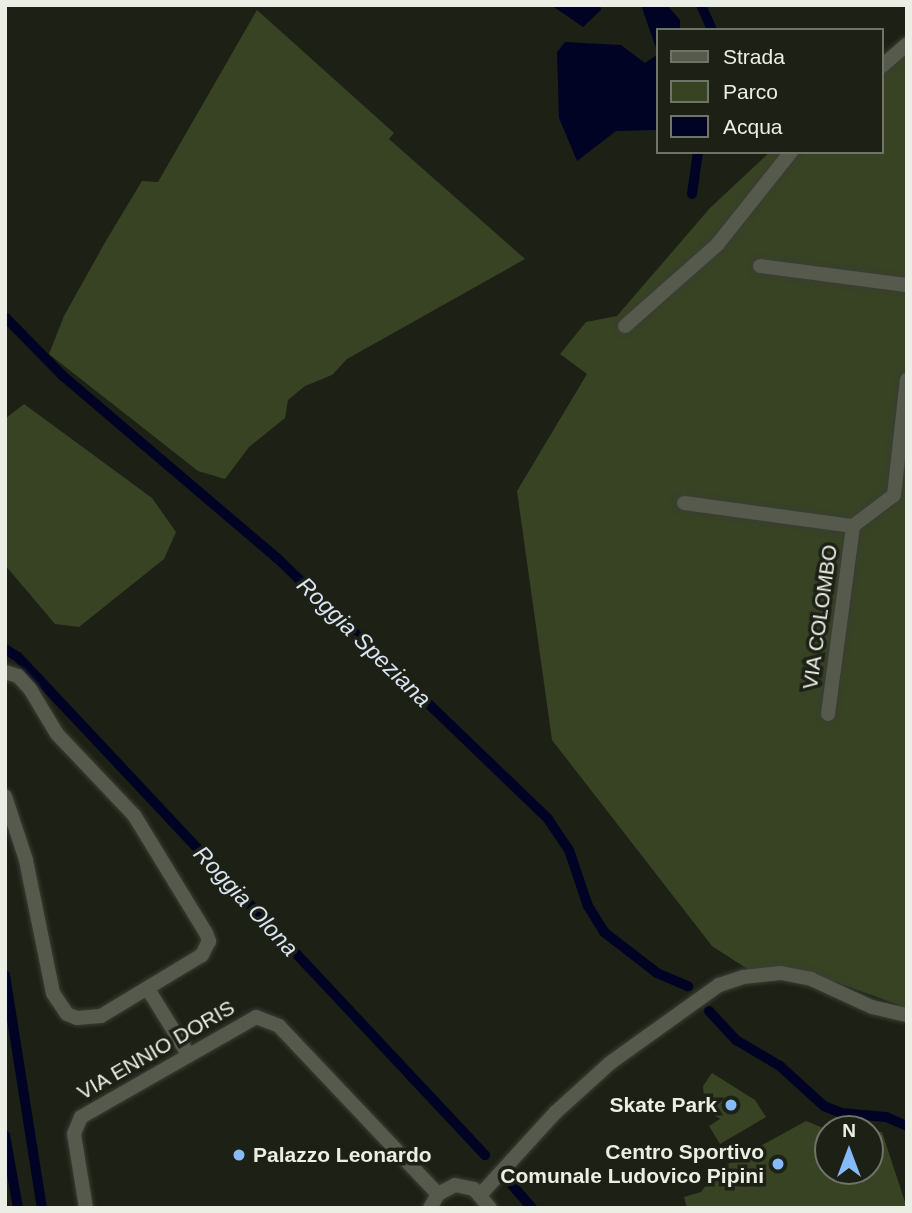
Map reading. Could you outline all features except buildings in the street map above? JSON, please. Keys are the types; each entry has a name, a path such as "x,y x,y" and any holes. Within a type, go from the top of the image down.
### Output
{"street":[{"path":"884,64 907,44"},
{"path":"625,326 717,245 789,154"},
{"path":"760,266 907,285"},
{"name":"VIA COLOMBO","path":"684,503 853,526 900,496 907,380"},
{"name":"VIA COLOMBO","path":"828,714 853,526"},
{"path":"5,672 18,676 30,689 57,734 134,815 206,933 209,941 202,955 101,1016 88,1019 67,1014 59,1004 26,860 5,796"},
{"path":"481,1194 556,1112 610,1063 719,985 743,976 781,973 811,979 872,1007 907,1015"},
{"path":"148,989 188,1054"},
{"name":"VIA ENNIO DORIS","path":"86,1208 74,1135 81,1117 250,1019 272,1021 438,1194"},
{"path":"430,1208 438,1194 455,1185 481,1194 490,1208"}],"green space":[{"path":"257,10 394,133 389,139 525,259 347,359 332,375 305,386 288,400 285,418 249,447 225,479 198,471 49,354 64,316 142,181 158,182"},
{"path":"907,51 907,1008 808,972 749,970 712,946 552,740 517,491 587,374 560,354 586,322 617,316 710,208 768,154 884,154 884,64"},
{"path":"24,404 152,498 176,532 164,559 79,627 55,624 5,565 5,419"},
{"name":"Skate Park","path":"712,1073 755,1100 766,1117 720,1144 709,1126 720,1119 705,1109 703,1086"},
{"name":"Centro Sportivo Comunale Ludovico Pipini","path":"806,1121 814,1124 814,1185 884,1185 884,1138 907,1208 687,1208 684,1197 701,1192 717,1170"}],"water":[{"path":"551,5 600,5 601,10 583,27"},
{"path":"641,5 667,5 680,20 680,28 656,28 656,48"},
{"path":"565,42 621,45 645,63 656,55 656,130 616,131 577,161 559,118 557,52"}],"waterway":[{"path":"701,5 711,28"},
{"path":"692,194 698,154"},
{"name":"Roggia Speziana","path":"5,317 63,376 277,558 548,819 569,850 588,906 604,932 657,973 688,986"},
{"name":"Roggia Olona","path":"5,649 18,657 485,1155"},
{"path":"5,975 42,1208"},
{"name":"Roggia Speziana","path":"709,1011 736,1040 780,1066 824,1106 841,1113 886,1117 907,1126"},
{"path":"5,1135 18,1208"},
{"name":"Roggia Olona","path":"512,1185 532,1208"}],"place":[{"name":"Skate Park","path":"731,1105"},
{"name":"Palazzo Leonardo","path":"239,1155"},
{"name":"Centro Sportivo Comunale Ludovico Pipini","path":"778,1164"}]}
